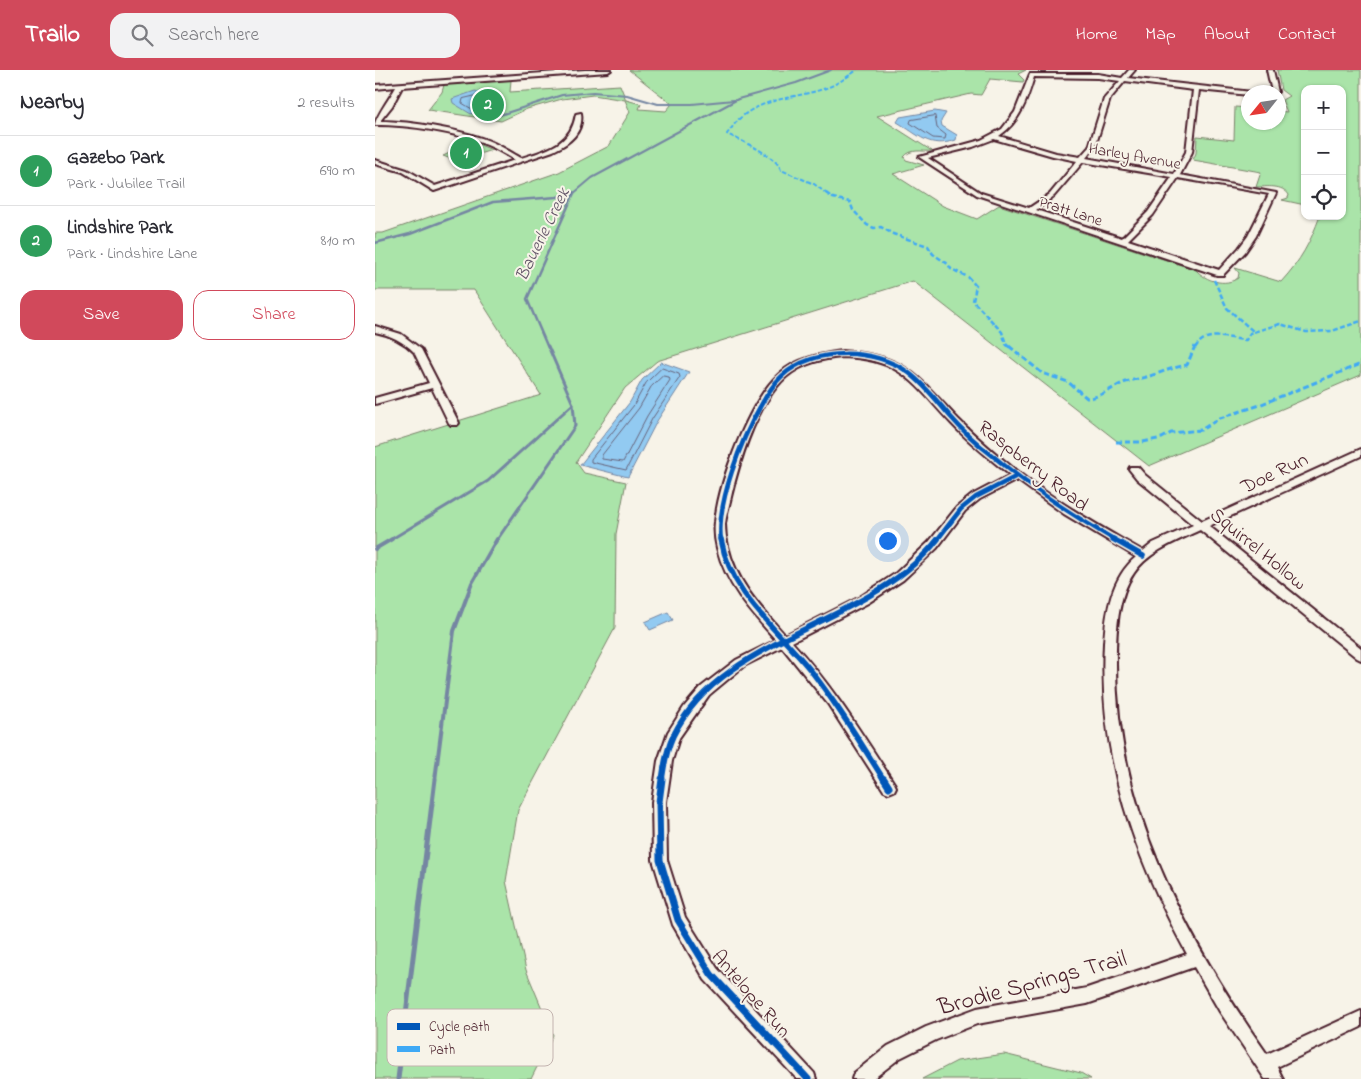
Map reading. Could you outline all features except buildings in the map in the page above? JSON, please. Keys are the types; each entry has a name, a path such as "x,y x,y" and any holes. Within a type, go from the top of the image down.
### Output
{"street":[{"path":"442,82 445,70"},
{"path":"375,87 608,70"},
{"path":"1030,210 1052,195 1094,143 1107,99 1132,70"},
{"path":"1270,70 1273,85"},
{"path":"995,137 1014,120 1032,75 1086,75 1195,89 1241,92"},
{"path":"375,123 389,106 400,85"},
{"path":"1123,241 1150,216 1189,152 1195,89"},
{"path":"375,162 405,171 434,189 543,153 568,140 578,128 579,114"},
{"path":"375,123 410,124 474,138 491,144 521,161"},
{"name":"Pratt Lane","path":"995,137 972,145 922,157 974,192 1220,273"},
{"name":"Harley Avenue","path":"995,137 1041,152 1273,193 1252,236 1220,273"},
{"path":"375,329 393,333 409,341 418,351 453,422"},
{"name":"Raspberry Road","path":"889,787 843,713 785,640 745,596 730,570 723,548 719,526 730,478 746,433 771,387 785,372 797,364 816,358 849,354 873,357 903,367 916,378 976,442 1017,476 1079,520 1143,556"},
{"path":"375,401 435,384"},
{"name":"Doe Run","path":"1275,1079 1197,958 1157,876 1138,831 1117,759 1112,723 1109,657 1113,619 1121,584 1143,556 1157,546 1202,527 1361,452"},
{"name":"Squirrel Hollow","path":"1134,469 1141,477 1202,527 1361,655"},
{"name":"Antelope Run","path":"808,1079 711,974 678,920 660,860 659,802 665,760 673,736 705,691 740,663 864,600 899,577 933,545 961,509 976,497 1017,476"},
{"name":"Brodie Springs Trail","path":"860,1079 894,1052 932,1033 977,1016 1087,996 1197,958"},
{"path":"1264,1064 1361,1019"}],"green space":[{"path":"629,70 1026,70 1018,74 1024,80 1023,82 990,79 981,95 971,94 877,116 932,151 910,152 904,157 906,160 924,165 893,174 943,206 977,219 999,205 1196,270 1216,282 1233,281 1238,278 1239,273 1235,268 1281,282 1304,251 1319,220 1346,220 1346,85 1301,85 1301,204 1282,200 1288,198 1289,195 1282,189 1256,187 1261,172 1193,160 1196,153 1197,136 1234,140 1235,107 1241,107 1241,130 1286,130 1286,98 1289,96 1286,94 1286,85 1280,85 1277,70 1361,70 1361,375 1149,466 913,281 657,361 625,388 576,462 584,473 626,482 616,534 615,628 518,810 506,881 526,970 542,1009 387,1009 387,1066 538,1066 531,1079 375,1079 375,447 541,395 474,290 375,290 375,233 383,233 559,172 609,146 630,112 625,100 593,95 562,99 527,109 501,121 428,110 442,92 444,85 511,80 510,92 620,85 626,100 641,104 639,109 666,111 672,104"},
{"path":"473,142 492,150 456,161 443,156"},
{"path":"1004,1054 1081,1073 1091,1079 922,1079 957,1061"}],"water":[{"path":"475,91 493,95 492,109 471,114 453,103 452,99"},
{"path":"935,111 946,113 941,121 942,126 957,135 956,140 938,143 931,142 897,122 900,117"},
{"path":"661,362 689,372 657,421 628,477 580,465 630,402 642,380"},
{"path":"668,612 673,620 650,630 645,622"}],"waterway":[{"name":"Bauerle Creek","path":"574,193 592,178 738,99 796,83 831,70"},
{"path":"477,114 500,115 562,95 593,92 627,95 658,104 692,104 734,100"},
{"name":"Bauerle Creek","path":"568,194 574,192"},
{"path":"375,243 410,234 493,202 557,197 572,193"},
{"name":"Bauerle Creek","path":"548,348 527,299 574,193"},
{"name":"Bauerle Creek","path":"548,346 573,404"},
{"name":"Bauerle Creek","path":"390,540 488,481 573,404"},
{"path":"497,540 575,426 573,404"},
{"name":"Bauerle Creek","path":"375,549 392,539"},
{"path":"435,780 454,631 472,583 497,539"},
{"path":"407,1009 435,779"},
{"path":"398,1079 400,1066"}],"marked path":[{"path":"857,70 842,82 825,89 771,102 754,109 739,119 727,134 752,146 779,164 781,170 814,184 833,198 850,202 853,210 867,225 874,228 881,227 893,234 928,246 933,254 948,264 951,269 968,277 976,286 973,301 981,312 1002,332 1006,344 1042,373 1068,382 1087,398 1094,398 1110,388 1128,381 1153,375 1166,369 1187,365 1192,351 1198,343 1203,338 1210,336 1246,340 1250,333 1280,324 1306,332 1332,331 1361,321"},
{"path":"1214,280 1227,308 1254,332"},
{"path":"1116,442 1143,442 1162,438 1171,433 1201,430 1206,425 1220,418 1257,406 1361,364"}],"cycle path":[{"path":"889,787 852,729 804,663 745,596 735,581 725,555 720,522 737,456 763,400 782,375 795,366 810,360 842,354 874,357 899,366 923,385 967,434 1014,474 1068,511 1143,556"},
{"path":"808,1079 711,974 678,920 660,860 659,802 665,761 673,736 705,691 740,663 864,600 899,577 933,545 961,509 976,497 1017,476"}],"place":[{"name":"Lindshire Park","path":"488,105"},
{"name":"Gazebo Park","path":"466,153"}]}
